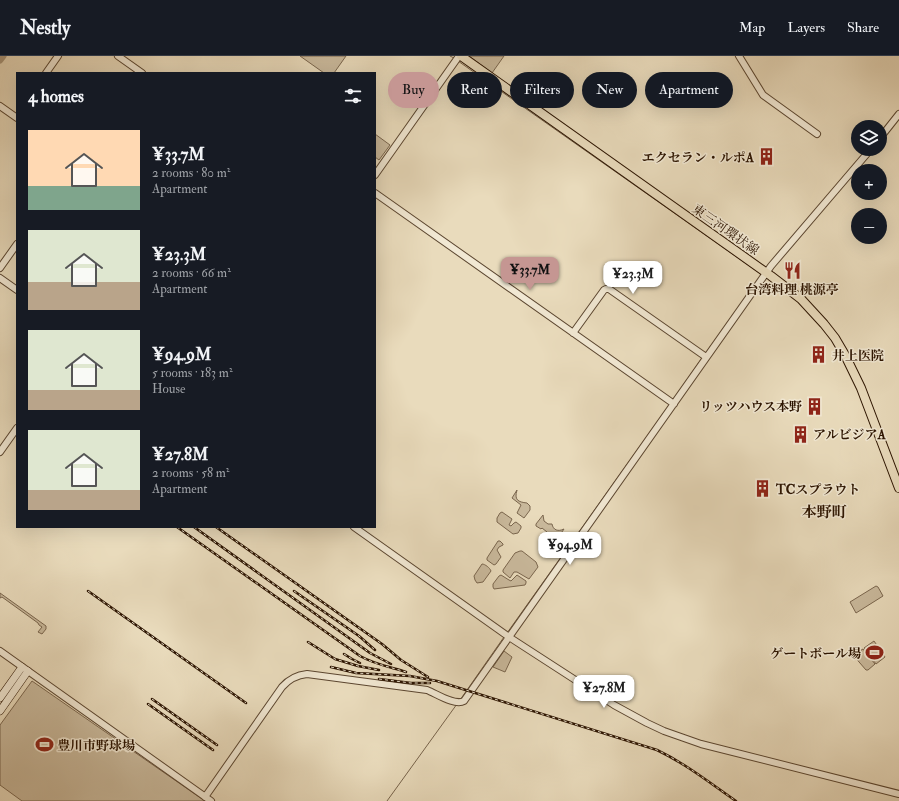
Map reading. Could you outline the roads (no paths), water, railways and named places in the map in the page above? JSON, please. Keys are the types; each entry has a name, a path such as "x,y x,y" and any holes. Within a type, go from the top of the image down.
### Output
{"main road":[{"name":"東三河環状線","path":"460,56 767,273 801,299 835,338 855,374 899,488"},
{"path":"0,698 25,669"},
{"path":"0,710 25,669"}],"street":[{"path":"47,72 58,56"},
{"path":"118,56 139,72"},
{"path":"376,174 460,56"},
{"path":"739,56 763,95 817,134"},
{"path":"0,106 16,116"},
{"path":"887,129 899,114"},
{"path":"205,797 282,687 294,677 307,674 427,690 456,703 461,702 467,697 771,266 865,156"},
{"path":"376,194 674,404"},
{"path":"0,268 16,245"},
{"path":"0,278 16,289"},
{"path":"574,333 604,290 609,289 706,357"},
{"path":"0,452 16,429"},
{"path":"355,528 509,637 614,705 664,731 701,744 899,794"},
{"path":"0,651 211,801"}],"waterway":[{"path":"0,60 3,56"},
{"path":"450,56 454,58"},
{"path":"458,61 761,274"},
{"path":"705,354 737,309"},
{"path":"673,400 702,358"},
{"path":"507,633 670,404"},
{"path":"460,700 504,637"},
{"path":"387,801 457,704"}],"railway":[{"path":"178,528 360,656 376,663 406,672"},
{"path":"195,528 370,653 391,664"},
{"path":"217,528 382,644 401,660 428,677"},
{"path":"88,591 246,703"},
{"path":"294,591 359,636 375,650"},
{"path":"308,642 335,659 358,666 379,670"},
{"path":"344,654 360,663"},
{"path":"331,667 356,673 410,676 437,681 657,750 668,755 736,801"},
{"path":"379,679 411,683 430,683"},
{"path":"152,699 217,745"},
{"path":"148,704 213,750"}],"place":[{"name":"エクセラン・ルポA","path":"767,157"},
{"name":"台湾料理 桃源亭","path":"792,270"},
{"name":"井上医院","path":"819,355"},
{"name":"リッツハウス本野","path":"815,406"},
{"name":"アルビジアA","path":"800,434"},
{"name":"TCスプラウト","path":"763,489"},
{"name":"ゲートボール場","path":"874,653"},
{"name":"豊川市野球場","path":"44,745"}],"district":[{"name":"本野町","path":"824,512"}]}
